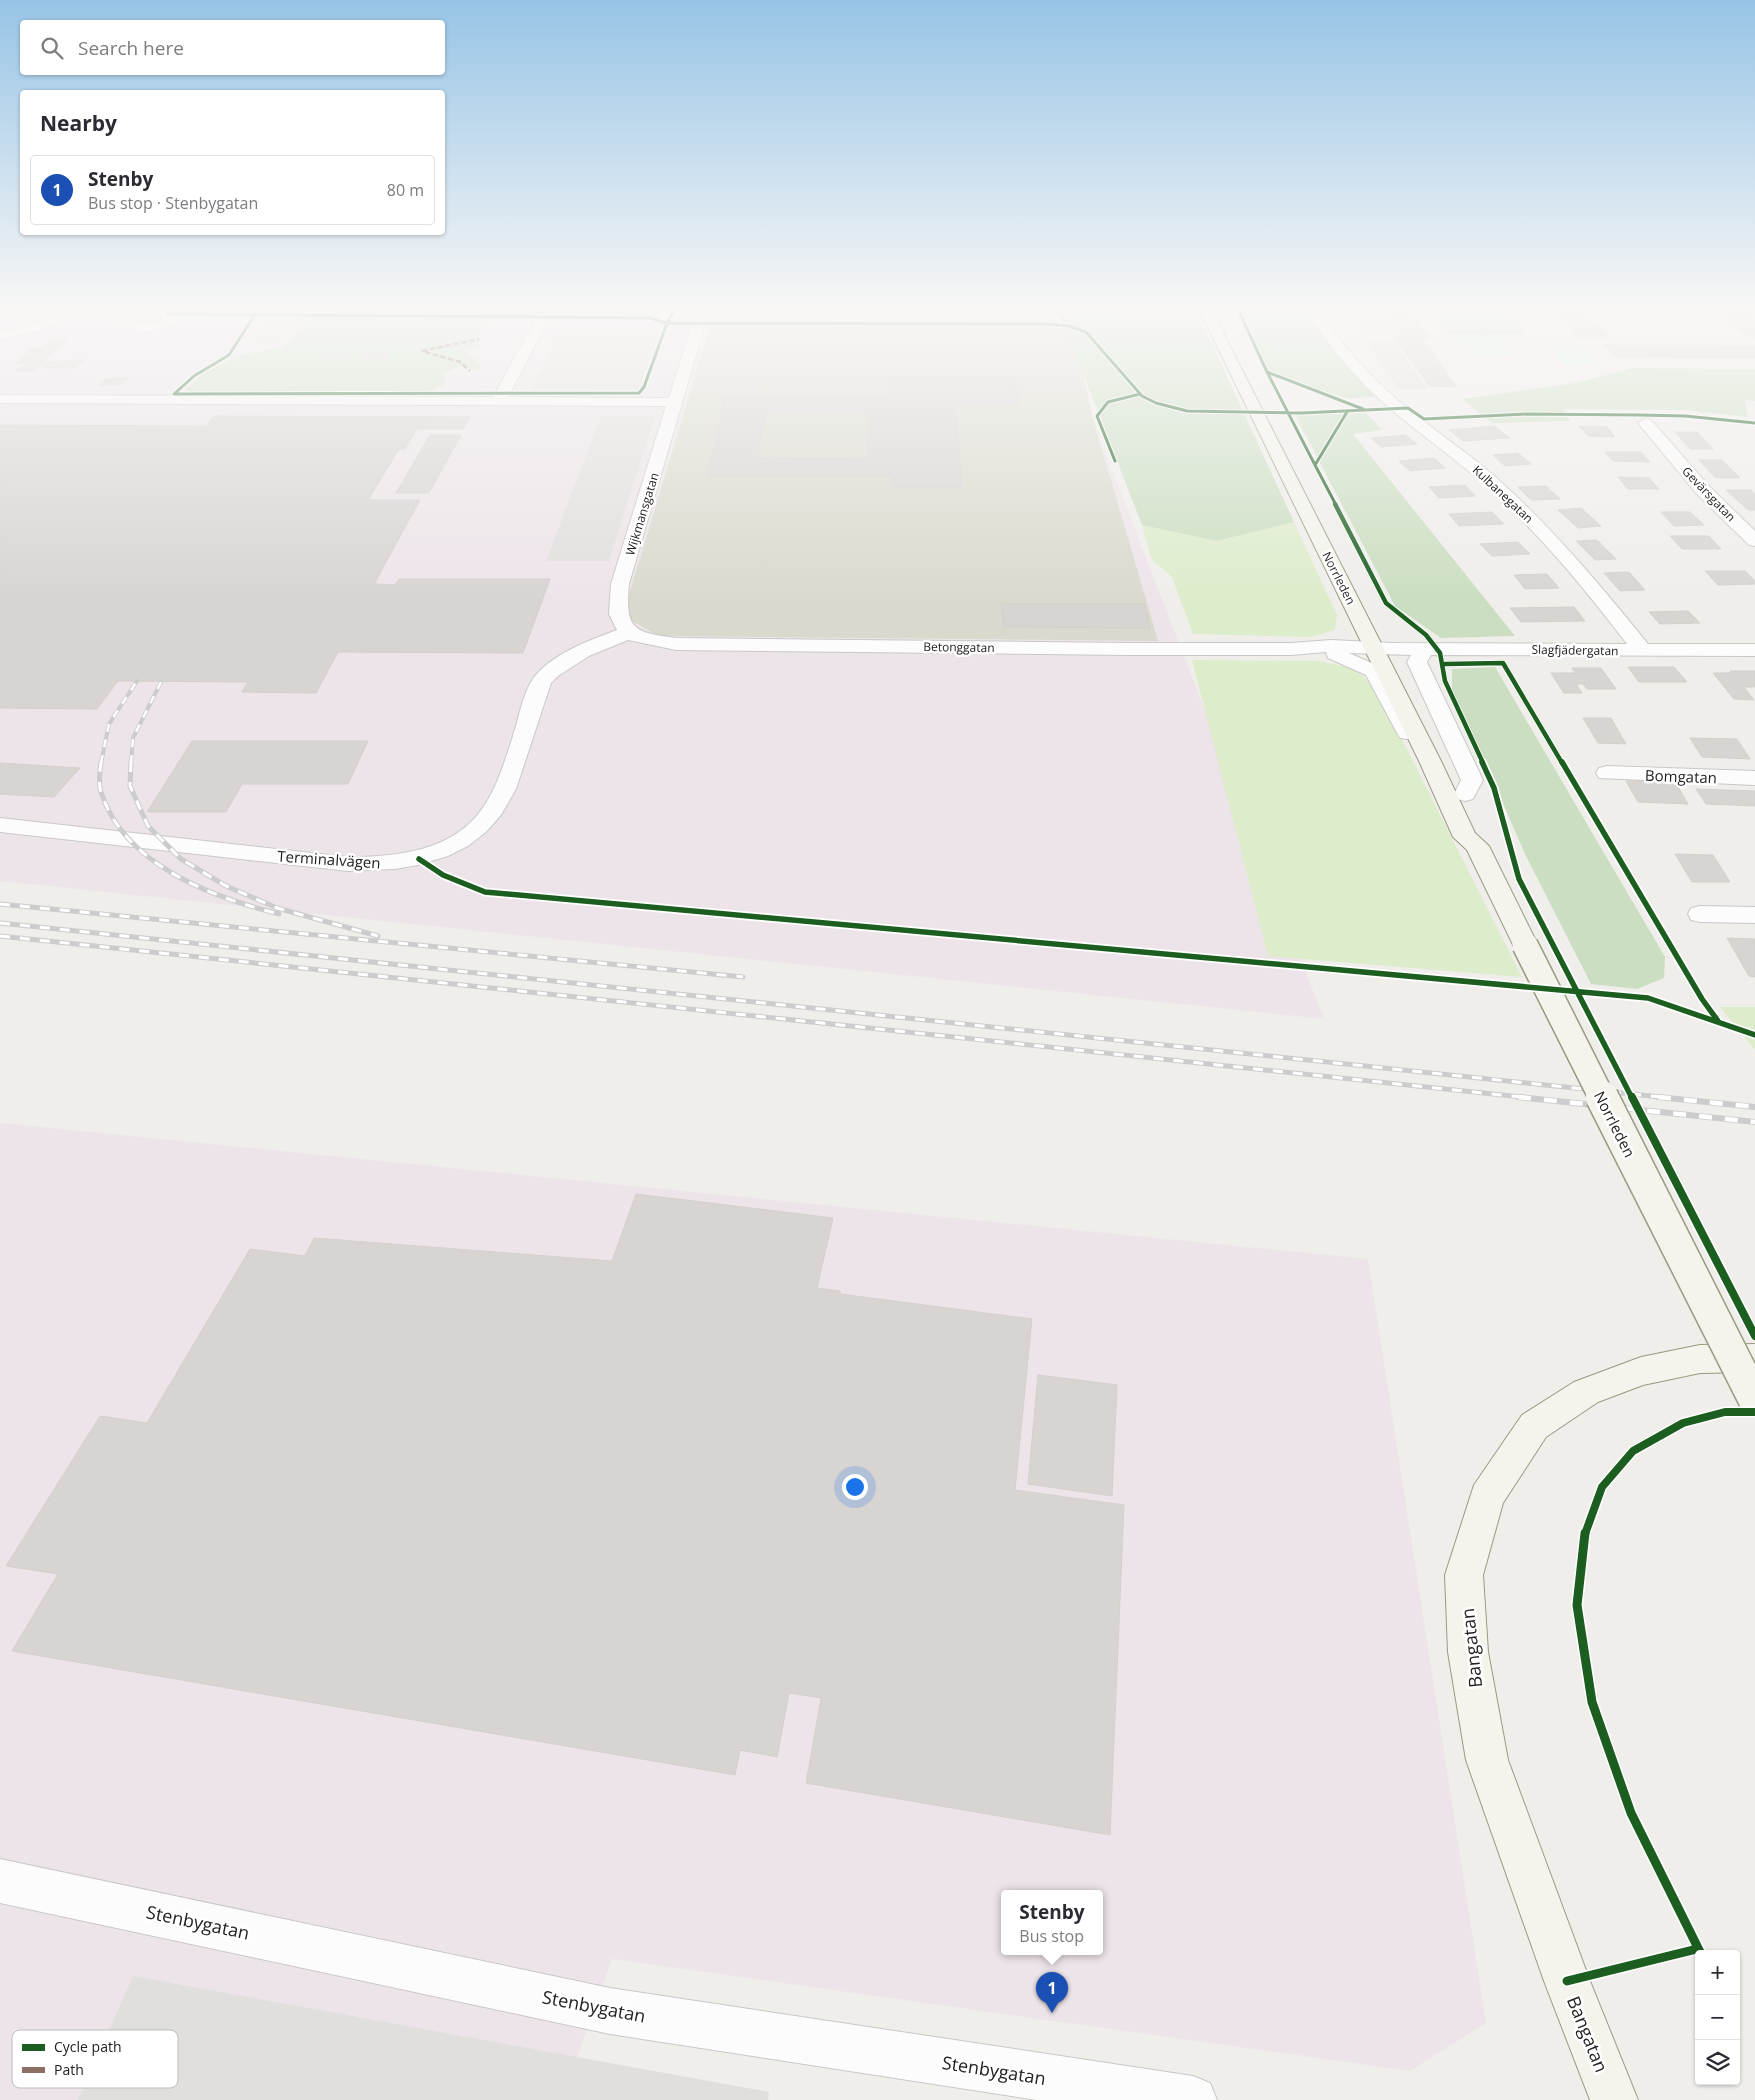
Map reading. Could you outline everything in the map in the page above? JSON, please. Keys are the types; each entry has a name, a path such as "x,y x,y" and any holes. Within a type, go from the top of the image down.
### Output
{"main road":[{"name":"Norrleden","path":"1253,405 1362,624 1381,649 1465,794 1485,835 1477,846"},
{"name":"Norrleden","path":"1265,405 1381,649 1466,837 1477,846 1525,945 1755,1400"},
{"name":"Bangatan","path":"1614,2100 1567,1981 1488,1760 1468,1652 1464,1575 1487,1497 1534,1426 1586,1392 1641,1370 1700,1359 1755,1358"}],"street":[{"name":"Wijkmansgatan","path":"628,633 620,622 617,604 620,584 675,405"},
{"name":"Kulbanegatan","path":"1396,405 1481,473 1540,529 1589,582 1643,651"},
{"name":"Gevärsgatan","path":"1646,423 1702,488 1755,540"},
{"name":"Betonggatan","path":"1333,650 1356,638 1362,624"},
{"name":"Betonggatan","path":"628,633 647,640 676,644 1381,649"},
{"name":"Terminalvägen","path":"0,825 348,864 379,864 419,858 446,850 463,841 493,812 505,789 542,681 564,659 628,633"},
{"name":"Slagfjädergatan","path":"1381,649 1755,650"},
{"path":"1425,649 1417,662 1472,780 1465,794"},
{"name":"Betonggatan","path":"1333,650 1374,671 1404,730 1428,756"},
{"name":"Bomgatan","path":"1607,773 1755,778"},
{"path":"1700,914 1755,916"},
{"name":"Stenbygatan","path":"0,1881 610,2011 1193,2100"}],"shaded area":[{"path":"0,405 1089,405 1099,436 1324,1019 0,881"},
{"path":"686,405 1090,405 1158,641 659,636 630,620 627,601"},
{"path":"601,416 655,416 609,561 546,561"},
{"path":"0,1123 1368,1259 1486,2023 1410,2071 612,1959 562,2100 0,2100"},
{"path":"133,1976 769,2092 768,2100 78,2100 83,2088 178,2088 178,2030 109,2030"}],"green space":[{"path":"1095,405 1240,405 1294,522 1217,541 1142,525"},
{"path":"1470,405 1746,405 1748,417 1683,410 1564,409 1570,421 1492,423"},
{"path":"1366,413 1382,430 1353,434 1515,636 1441,638 1395,606 1295,415"},
{"path":"1294,522 1337,615 1335,630 1310,637 1193,634 1172,577 1152,560 1142,525 1218,541"},
{"path":"1192,660 1318,661 1353,668 1376,688 1522,977 1268,956"},
{"path":"1495,667 1665,957 1664,978 1637,989 1591,984 1525,854 1452,691 1452,669"},
{"path":"1720,1007 1755,1007 1755,1050"}],"building":[{"path":"723,405 955,405 962,488 893,488 893,476 708,476","holes":["766,412 870,412 867,459 757,458"]},
{"path":"214,416 470,417 463,429 417,429 405,449 399,449 368,500 420,500 374,584 395,585 399,579 550,579 523,653 338,652 316,693 242,692 248,682 118,681 97,709 0,708 0,425 206,426"},
{"path":"1495,426 1509,438 1463,441 1449,430"},
{"path":"1579,426 1607,427 1615,437 1588,436"},
{"path":"1675,432 1697,432 1713,449 1690,449"},
{"path":"430,435 461,435 429,493 396,493"},
{"path":"1405,435 1417,444 1381,447 1371,438"},
{"path":"1605,452 1641,452 1650,462 1613,461"},
{"path":"1518,453 1531,464 1505,466 1493,455"},
{"path":"1434,458 1445,468 1410,471 1399,461"},
{"path":"1699,460 1722,460 1740,478 1716,478"},
{"path":"1618,477 1649,478 1659,489 1628,489"},
{"path":"1465,485 1475,496 1439,498 1429,487"},
{"path":"1546,486 1560,499 1531,500 1518,487"},
{"path":"1726,490 1751,490 1755,494 1755,510 1748,510"},
{"path":"1581,508 1601,526 1578,528 1558,510"},
{"path":"1492,512 1504,524 1459,526 1449,514"},
{"path":"1661,512 1690,512 1704,525 1674,526"},
{"path":"1670,536 1709,536 1721,549 1682,549"},
{"path":"1597,540 1616,559 1595,560 1576,541"},
{"path":"1518,542 1530,554 1492,556 1480,544"},
{"path":"1705,571 1745,571 1755,581 1755,584 1718,585"},
{"path":"1629,572 1645,590 1620,591 1604,573"},
{"path":"1547,574 1559,588 1525,589 1514,575"},
{"path":"1001,604 1144,604 1150,628 1004,627"},
{"path":"1574,607 1585,621 1521,622 1510,608"},
{"path":"1688,611 1700,623 1660,624 1649,612"},
{"path":"1628,667 1674,667 1687,682 1639,682"},
{"path":"1572,668 1601,668 1616,689 1587,689 1583,684 1576,684 1582,693 1564,693 1551,673 1575,673"},
{"path":"1730,671 1755,671 1755,687 1744,687 1754,700 1734,699 1713,673 1731,673"},
{"path":"1583,718 1611,718 1626,744 1598,743"},
{"path":"1690,738 1737,739 1750,759 1702,757"},
{"path":"192,741 368,741 348,784 242,784 226,812 147,812"},
{"path":"0,763 80,768 54,797 0,794"},
{"path":"1626,781 1675,782 1688,804 1638,802"},
{"path":"1696,789 1755,791 1755,806 1706,804"},
{"path":"1675,854 1713,855 1730,882 1692,882"},
{"path":"1727,938 1755,939 1755,977 1749,976"},
{"path":"636,1194 833,1218 817,1288 840,1291 840,1294 1032,1319 1015,1490 1124,1505 1110,1835 806,1783 821,1698 789,1693 777,1757 740,1750 735,1775 12,1651 58,1574 6,1566 100,1416 147,1423 250,1249 305,1256 314,1238 612,1261"},
{"path":"1038,1375 1117,1385 1112,1496 1028,1484"}],"railway":[{"path":"101,763 109,724 137,681"},
{"path":"131,763 133,738 161,682"},
{"path":"101,762 100,788 113,818 129,839 150,858 174,874 199,887 226,898 279,914"},
{"path":"131,762 130,786 148,826 181,859 226,886 277,908 378,936"},
{"path":"0,904 743,977"},
{"path":"0,923 1670,1098"},
{"path":"0,936 1530,1098"},
{"path":"1518,1097 1755,1122"},
{"path":"1658,1097 1755,1107"}],"cycle path":[{"path":"1106,405 1097,416 1115,461"},
{"path":"1162,405 1187,411 1219,413 1302,413 1408,408 1424,419 1527,414 1639,415 1685,416 1755,423"},
{"path":"1284,405 1315,465"},
{"path":"1353,405 1363,409"},
{"path":"1347,412 1315,465 1386,603 1426,635 1440,653 1444,666 1445,681 1494,788 1519,879 1755,1336"},
{"path":"1445,664 1503,663 1702,999 1718,1021"},
{"path":"419,859 443,875 485,892 1648,998 1755,1035"},
{"path":"1699,1950 1631,1813 1592,1702 1577,1605 1583,1538 1602,1487 1633,1451 1683,1423 1725,1412 1755,1412"},
{"path":"1567,1981 1697,1949"}],"place":[{"name":"Stenby","path":"1052,2013"}]}
